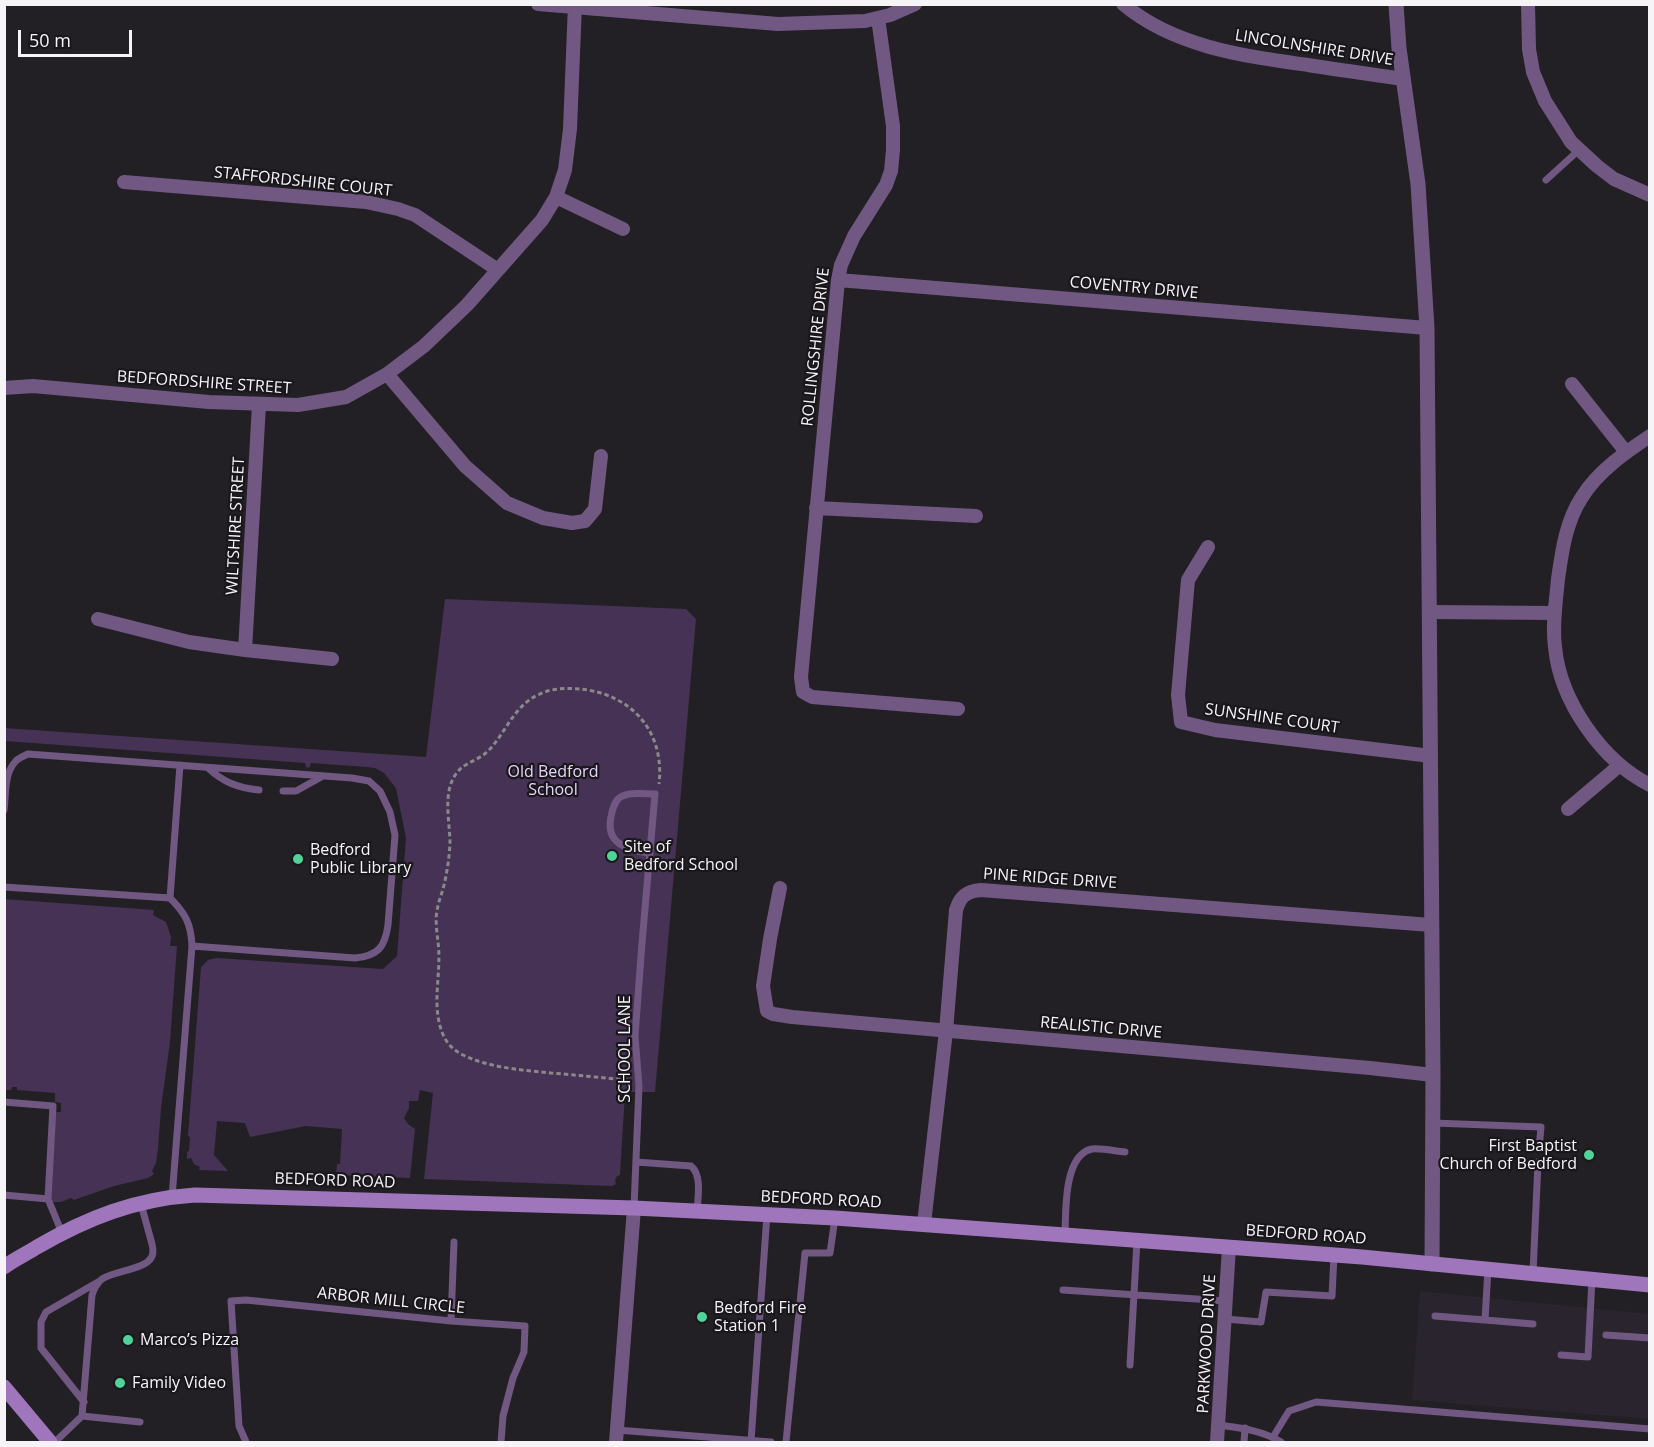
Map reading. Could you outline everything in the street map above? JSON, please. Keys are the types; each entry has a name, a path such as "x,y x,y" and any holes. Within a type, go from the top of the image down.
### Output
{"main road":[{"name":"BEDFORD ROAD","path":"4,1266 84,1222 132,1204 195,1195 634,1208 835,1218 1334,1255 1650,1284"},
{"path":"4,1387 50,1443"}],"street":[{"path":"538,4 778,24 865,21 890,15 915,4"},
{"name":"LINCOLNSHIRE DRIVE","path":"1123,4 1135,15 1154,26 1214,48 1252,58 1403,79"},
{"path":"1396,4 1399,48 1418,184 1427,328 1433,1075 1432,1264"},
{"path":"1528,4 1529,50 1533,72 1545,101 1571,142 1614,179 1650,195"},
{"name":"BEDFORDSHIRE STREET","path":"4,388 33,386 209,402 298,405 346,397 387,374 424,346 467,305 542,220 556,197 565,170 570,129 574,6"},
{"name":"ROLLINGSHIRE DRIVE","path":"878,18 893,126 891,171 854,236 841,265 838,280 801,677 802,692 812,697 958,710"},
{"name":"STAFFORDSHIRE COURT","path":"124,182 366,202 398,209 415,215 498,270"},
{"path":"556,197 623,229"},
{"name":"COVENTRY DRIVE","path":"838,280 1427,328"},
{"path":"387,374 465,466 507,504 543,518 572,522 585,521 595,509 601,456"},
{"path":"1572,384 1626,452"},
{"name":"WILTSHIRE STREET","path":"245,650 259,405"},
{"path":"1650,436 1626,452 1582,496 1562,549 1554,613 1555,648 1563,682 1582,721 1594,739 1620,765 1650,785"},
{"path":"816,508 976,516"},
{"name":"SUNSHINE COURT","path":"1208,547 1188,580 1178,695 1181,722 1215,730 1431,756"},
{"path":"1430,612 1554,613"},
{"path":"98,619 189,642 332,659"},
{"path":"1568,809 1620,765"},
{"name":"REALISTIC DRIVE","path":"780,888 763,986 767,1011 773,1014 1433,1075"},
{"name":"PINE RIDGE DRIVE","path":"924,1224 946,1031 956,910 963,896 972,891 981,890 1431,925"},
{"path":"617,1436 634,1208"},
{"name":"PARKWOOD DRIVE","path":"1217,1443 1229,1247"}],"lane":[{"path":"1546,180 1579,150"},
{"path":"4,810 6,782 10,770 16,760 28,754 352,778 369,781 380,791 390,812 395,835 386,938 378,951 367,957 355,958 192,946"},
{"path":"170,898 180,765"},
{"path":"207,767 218,777 231,784 259,790"},
{"path":"283,791 296,791 323,776"},
{"name":"SCHOOL LANE","path":"634,1208 639,1086 635,1036 655,794 637,793 619,799 609,822 610,832 622,846 649,853"},
{"path":"4,887 170,898 188,920 192,946 172,1197"},
{"path":"4,1102 52,1106 48,1199 62,1233"},
{"path":"1433,1123 1541,1127 1539,1149"},
{"path":"1065,1235 1069,1176 1081,1154 1092,1149 1125,1152"},
{"path":"636,1162 691,1166 698,1175 698,1211"},
{"path":"1533,1273 1538,1162"},
{"path":"4,1195 48,1199"},
{"path":"84,1402 41,1348 42,1322 46,1312 100,1280 144,1264 151,1258 152,1244 141,1203"},
{"path":"751,1441 767,1214"},
{"path":"786,1443 805,1254 830,1253 835,1218"},
{"path":"1130,1365 1137,1241"},
{"path":"451,1321 454,1242"},
{"path":"1225,1318 1261,1322 1266,1292 1332,1296 1334,1255"},
{"path":"1485,1320 1488,1269"},
{"path":"1561,1355 1588,1357 1592,1279"},
{"path":"55,1443 82,1416 92,1295 100,1280"},
{"path":"1063,1290 1226,1301"},
{"name":"ARBOR MILL CIRCLE","path":"246,1443 239,1426 231,1301 246,1300 451,1321 525,1326 524,1352 513,1378 503,1416 501,1443"},
{"path":"1435,1316 1533,1324"},
{"path":"1606,1335 1650,1338"},
{"path":"1273,1437 1289,1411 1316,1402 1650,1429"},
{"path":"82,1416 140,1422"},
{"path":"1218,1425 1245,1428 1273,1437 1281,1443"},
{"path":"1244,1443 1245,1428"},
{"path":"617,1436 771,1443"}],"path":[{"path":"621,1079 523,1070 484,1063 462,1054 446,1041 438,1016 439,957 436,920 449,854 448,801 452,780 459,769 491,748 512,717 525,703 540,694 553,690 576,688 596,691 616,698 634,710 654,742 660,779"}],"shaded area":[{"path":"1420,1291 1649,1314 1649,1419 1412,1400"}],"green space":[{"name":"Old Bedford School","path":"445,599 686,609 696,619 655,1092 625,1092 620,1175 615,1180 616,1184 612,1186 424,1179 433,1093 420,1090 418,1101 409,1101 409,1108 404,1118 415,1129 410,1178 336,1175 337,1164 340,1164 342,1129 306,1126 250,1137 245,1123 217,1121 214,1155 228,1171 199,1170 200,1167 194,1164 191,1158 187,1159 187,1152 189,1151 190,1137 188,1136 201,967 208,960 216,958 383,969 397,956 406,838 396,788 384,773 375,768 311,763 309,768 305,763 5,741 4,728 426,757"},
{"path":"4,899 154,910 153,915 166,922 171,937 170,946 177,946 170,1042 158,1149 152,1171 154,1174 148,1178 114,1186 74,1200 71,1198 53,1202 50,1196 55,1112 61,1112 61,1103 55,1102 55,1093 17,1090 17,1087 5,1090"}],"place":[{"name":"Site of Bedford School","path":"612,856"},
{"name":"Bedford Public Library","path":"298,859"},
{"name":"First Baptist Church of Bedford","path":"1589,1155"},
{"name":"Bedford Fire Station 1","path":"702,1317"},
{"name":"Marco’s Pizza","path":"128,1340"},
{"name":"Family Video","path":"120,1383"}]}
